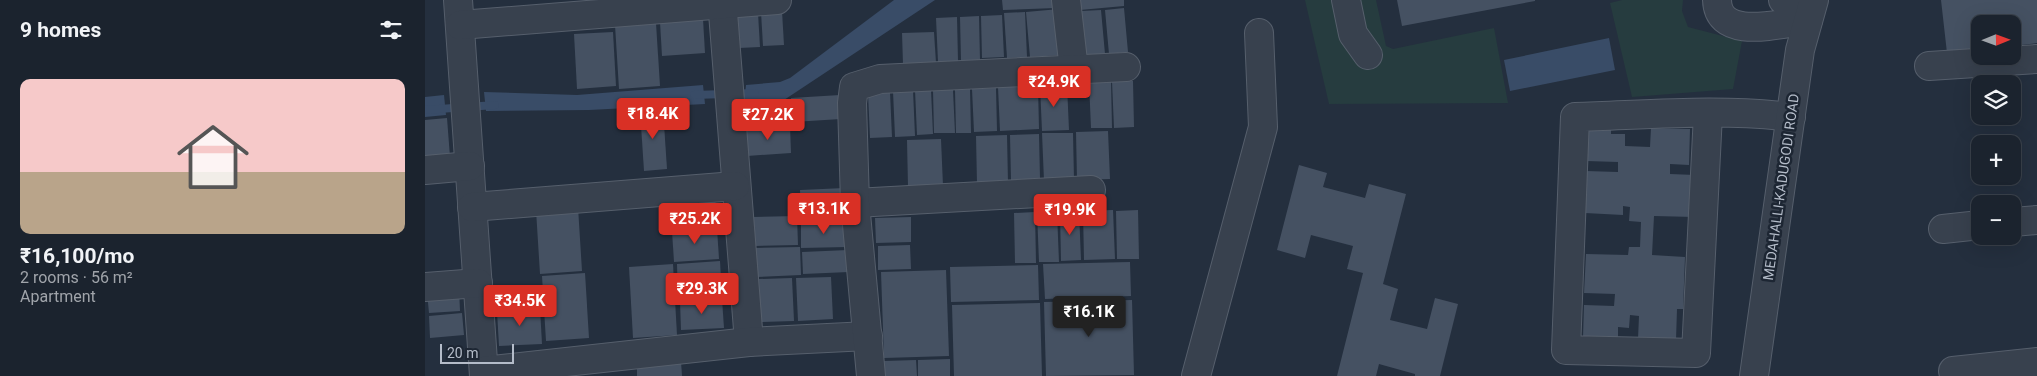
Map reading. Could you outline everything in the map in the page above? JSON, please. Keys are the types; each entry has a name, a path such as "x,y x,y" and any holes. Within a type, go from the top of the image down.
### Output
{"street":[{"path":"777,0 459,13 484,374 749,342 868,336"},
{"path":"1066,0 1074,70"},
{"path":"1346,0 1353,34 1368,55"},
{"path":"1717,0 1718,10 1723,18 1737,27 1811,10"},
{"path":"1783,0 1811,10"},
{"path":"722,2 735,186 749,342"},
{"name":"MEDAHALLI-KADUGODI ROAD","path":"1754,376 1800,50 1811,10"},
{"path":"1196,376 1263,127 1259,33"},
{"path":"1929,66 2037,59"},
{"path":"871,376 855,203 852,103 854,87 880,79 1126,67"},
{"path":"1708,114 1696,352 1566,350 1575,118 1754,112 1791,116"},
{"path":"425,170 469,166"},
{"path":"472,207 735,186"},
{"path":"855,203 1091,190"},
{"path":"2021,221 2037,220"},
{"path":"1943,229 1971,227"},
{"path":"425,287 478,282"},
{"path":"1953,371 2037,362"}],"green space":[{"path":"1305,0 1376,0 1386,46 1393,49 1494,28 1508,103 1329,104"},
{"path":"1622,0 1683,0 1682,11 1688,27 1742,41 1733,89 1632,97 1610,3"}],"water":[{"path":"894,0 935,0 784,100 744,105 746,85 780,82 790,78"},
{"path":"1609,38 1615,70 1510,91 1504,60"},
{"path":"703,85 705,104 589,110 486,111 484,92 577,95"},
{"path":"444,95 446,115 425,117 425,97"}],"building":[{"path":"1002,0 1056,0 1056,8 1003,10"},
{"path":"1079,0 1124,0 1124,6 1080,10"},
{"path":"1397,0 1535,0 1535,1 1402,26"},
{"path":"1941,0 2037,0 2037,43 2021,45 2021,15 1971,15 1971,50 1947,53"},
{"path":"1124,8 1128,52 1109,54 1105,10"},
{"path":"1059,9 1062,55 1030,57 1026,12"},
{"path":"1101,10 1105,54 1085,56 1081,11"},
{"path":"782,11 784,45 763,46 761,12"},
{"path":"1025,12 1027,57 1007,58 1004,13"},
{"path":"758,13 760,47 739,48 737,14"},
{"path":"1002,15 1004,57 982,58 981,16"},
{"path":"979,16 980,60 961,61 960,17"},
{"path":"957,17 958,61 938,62 936,18"},
{"path":"703,19 705,53 662,56 660,22"},
{"path":"656,23 660,86 619,89 615,25"},
{"path":"613,32 616,86 577,89 574,34"},
{"path":"934,32 936,63 903,64 902,33"},
{"path":"1111,81 1112,128 1091,128 1089,82"},
{"path":"1112,81 1133,81 1134,127 1114,128"},
{"path":"1067,85 1069,130 1042,131 1040,86"},
{"path":"1038,86 1039,129 1000,131 998,87"},
{"path":"996,88 997,131 974,132 972,89"},
{"path":"970,89 971,133 956,133 955,90"},
{"path":"913,90 915,136 895,137 893,91"},
{"path":"915,90 931,90 933,134 917,135"},
{"path":"933,90 953,90 955,133 934,133"},
{"path":"890,92 892,137 870,138 868,93"},
{"path":"840,95 841,119 793,122 791,98"},
{"path":"663,109 667,169 644,171 640,110"},
{"path":"447,118 450,157 425,159 425,120"},
{"path":"790,126 791,153 747,156 745,130"},
{"path":"1651,128 1690,129 1689,165 1670,164 1670,174 1695,175 1694,217 1654,216 1652,255 1685,257 1683,309 1677,309 1676,340 1638,339 1639,316 1630,315 1629,328 1618,327 1618,338 1583,337 1584,305 1614,306 1615,294 1584,293 1586,254 1628,255 1629,247 1640,247 1641,222 1629,221 1630,207 1623,206 1623,215 1585,213 1586,171 1618,172 1618,162 1586,161 1588,129 1611,130 1611,134 1625,134 1625,146 1650,147"},
{"path":"1108,131 1110,179 1077,180 1076,132"},
{"path":"1042,133 1073,133 1074,180 1044,181"},
{"path":"1039,134 1040,179 1011,180 1010,135"},
{"path":"1007,135 1008,183 977,184 976,136"},
{"path":"941,139 943,186 908,187 907,140"},
{"path":"1299,165 1327,173 1323,187 1365,198 1369,184 1406,194 1383,284 1398,289 1390,320 1427,329 1435,298 1458,304 1440,376 1415,376 1415,374 1379,364 1376,376 1337,376 1363,273 1347,269 1353,246 1311,235 1305,258 1277,250"},
{"path":"845,188 846,220 801,222 800,190"},
{"path":"715,194 717,226 671,229 670,196"},
{"path":"578,207 582,271 540,274 536,210"},
{"path":"1113,210 1115,259 1084,260 1083,211"},
{"path":"1138,210 1139,259 1117,259 1116,211"},
{"path":"1079,211 1081,260 1061,261 1060,212"},
{"path":"1035,212 1036,263 1015,263 1014,213"},
{"path":"1037,212 1057,212 1059,262 1039,262"},
{"path":"797,216 798,245 754,246 753,217"},
{"path":"911,217 911,242 876,243 875,218"},
{"path":"846,222 847,247 801,248 801,224"},
{"path":"717,228 719,259 674,262 672,231"},
{"path":"910,245 911,269 878,270 878,246"},
{"path":"800,247 801,275 756,277 755,248"},
{"path":"848,250 849,272 803,274 802,252"},
{"path":"720,261 722,296 678,299 677,264"},
{"path":"1130,262 1131,296 1045,299 1043,264"},
{"path":"673,264 677,335 633,338 629,267"},
{"path":"1038,265 1039,300 951,302 950,267"},
{"path":"946,270 949,356 884,358 881,272"},
{"path":"585,273 589,338 546,341 542,276"},
{"path":"831,277 833,319 798,321 796,278"},
{"path":"792,278 794,321 760,322 759,279"},
{"path":"459,289 460,311 429,313 427,292"},
{"path":"722,299 724,328 681,330 680,301"},
{"path":"1132,300 1134,375 1046,376 1044,302"},
{"path":"1040,303 1042,376 954,376 952,305"},
{"path":"540,308 542,344 499,346 497,311"},
{"path":"462,313 464,335 430,338 429,316"},
{"path":"950,359 950,376 918,376 918,360"},
{"path":"916,360 917,376 885,376 884,361"},
{"path":"681,361 682,376 637,376 637,363"}],"waterway":[{"path":"694,95 755,93"},
{"path":"425,110 495,105"}]}
